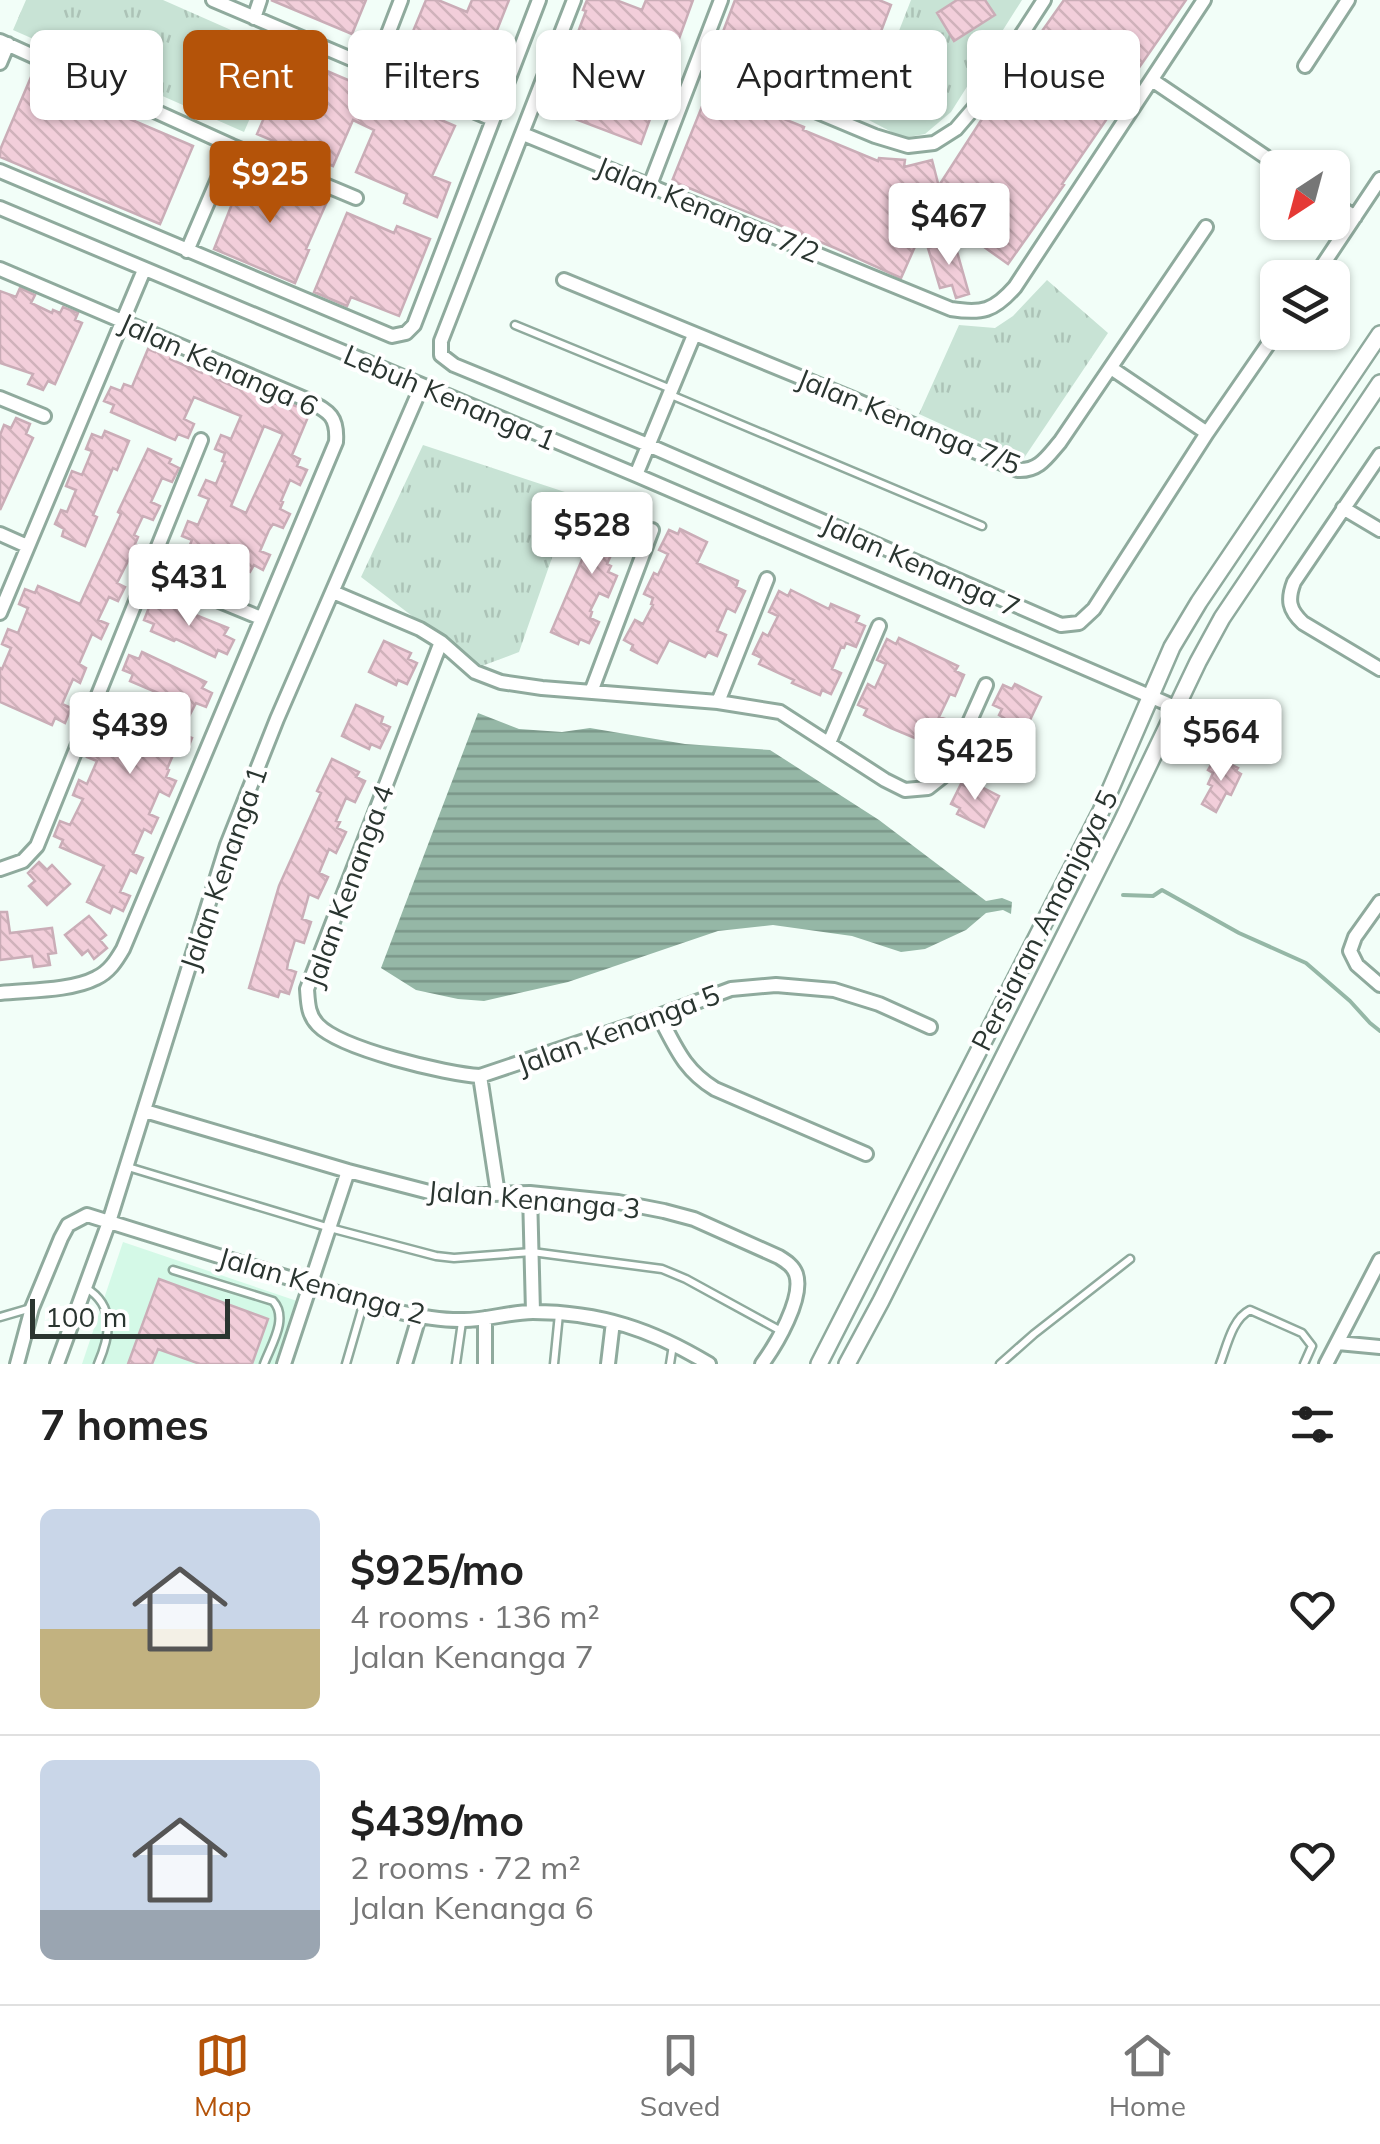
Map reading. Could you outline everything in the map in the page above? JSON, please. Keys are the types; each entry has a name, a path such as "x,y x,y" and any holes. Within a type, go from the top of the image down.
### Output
{"street":[{"path":"254,18 260,0"},
{"path":"389,30 401,0"},
{"path":"516,57 538,0"},
{"path":"524,134 574,0"},
{"path":"650,185 722,0"},
{"path":"698,62 875,136 908,146 934,143 956,129 974,108 1044,0"},
{"name":"Jalan Kenanga 7/2","path":"524,134 951,308 968,312 986,310 1000,303 1014,287 1204,0"},
{"path":"1306,66 1348,0"},
{"path":"222,2 348,59"},
{"path":"0,63 4,43 356,198"},
{"path":"1152,80 1260,153"},
{"path":"0,171 392,336 406,333 414,325 492,120"},
{"name":"Jalan Kenanga 7","path":"524,134 441,341 441,355 454,365 1060,625 1079,623 1094,609 1264,350"},
{"path":"187,251 232,146"},
{"path":"1326,260 1380,179"},
{"name":"Lebuh Kenanga 1","path":"0,208 636,475 1175,708"},
{"path":"1350,214 1355,217"},
{"name":"Jalan Kenanga 7/5","path":"564,280 1018,470 1030,470 1042,464 1206,227"},
{"name":"Jalan Kenanga 6","path":"0,269 305,399 329,412 337,427 336,442 123,949 98,978 0,993"},
{"path":"0,613 144,270"},
{"name":"Persiaran Amanjaya 5","path":"820,1364 1100,811 1172,648 1380,334"},
{"path":"636,475 694,335"},
{"path":"1110,368 1207,433"},
{"name":"Persiaran Amanjaya 5","path":"847,1364 1222,618 1380,383"},
{"name":"Jalan Kenanga 1","path":"57,1364 109,1222 227,846 277,719 422,385"},
{"path":"0,398 44,416"},
{"path":"0,869 22,861 37,846 201,440"},
{"path":"1380,455 1288,595 1294,615 1303,623 1380,669"},
{"path":"1343,508 1380,530"},
{"path":"591,692 652,530"},
{"path":"0,534 27,546"},
{"path":"149,572 261,618"},
{"path":"718,702 768,579"},
{"path":"333,592 420,629 476,672 501,682 718,702 780,712 905,790 928,788 942,777 986,685"},
{"path":"829,742 879,626"},
{"name":"Jalan Kenanga 4","path":"441,642 320,955 308,989 308,1007 316,1024 354,1046 458,1075 480,1076"},
{"path":"1380,902 1350,951 1358,965 1380,985"},
{"name":"Jalan Kenanga 5","path":"480,1076 731,989 776,984 834,990 879,1004 930,1027"},
{"path":"659,1016 696,1078 715,1090 866,1154"},
{"path":"480,1076 498,1194"},
{"name":"Jalan Kenanga 3","path":"145,1112 433,1193 530,1193 618,1202 694,1219 791,1265 798,1289 782,1332"},
{"path":"284,1364 348,1171"},
{"path":"530,1193 533,1312"},
{"path":"18,1364 32,1308 68,1225 86,1215 109,1222"},
{"name":"Jalan Kenanga 2","path":"109,1222 419,1316 462,1320 533,1312 613,1322 673,1342 709,1364"},
{"path":"1326,1364 1374,1282 1380,1260"},
{"path":"405,1364 419,1316"},
{"path":"486,1318 486,1364"},
{"path":"608,1364 613,1322"},
{"path":"762,1364 782,1332"},
{"path":"832,1338 836,1364"},
{"path":"1338,1343 1380,1347"}],"lane":[{"path":"516,326 982,526"},
{"path":"127,1166 436,1256 532,1252 662,1269 782,1332"},
{"path":"1000,1364 1130,1259"},
{"path":"173,1270 273,1302 279,1308 281,1318 264,1364"},
{"path":"85,1287 105,1306 109,1324 98,1364"},
{"path":"346,1364 365,1301"},
{"path":"0,1317 32,1308"},
{"path":"1220,1364 1238,1319 1250,1310 1309,1340 1312,1346 1304,1364"},
{"path":"554,1364 559,1314"},
{"path":"456,1364 462,1320"},
{"path":"670,1364 673,1342"}],"shaded area":[{"path":"478,713 519,729 562,732 590,728 685,744 770,750 879,820 986,901 1002,898 1012,902 1011,914 1003,910 986,913 966,930 925,949 901,952 852,936 773,925 718,931 568,982 484,1001 416,990 381,968"},
{"path":"123,1242 303,1303 288,1364 82,1364"}],"green space":[{"path":"26,0 163,0 231,30 183,30 183,105 163,96 163,30 30,30 30,38 13,30"},
{"path":"911,0 1022,0 1003,30 967,30 967,87 947,115 947,30 899,30"},
{"path":"217,120 249,120 244,132"},
{"path":"869,120 942,120 925,134 903,138"},
{"path":"1047,280 1108,333 1022,461 919,414 959,325 995,328 1013,316"},
{"path":"423,445 574,495 519,652 479,667 361,577"}],"building":[{"path":"271,0 366,0 354,30 348,32"},
{"path":"426,0 438,0 467,12 472,0 509,0 497,30 414,30"},
{"path":"587,0 616,0 642,10 646,0 693,0 681,33 681,30 579,30 586,11 583,10"},
{"path":"735,0 879,0 891,5 882,30 724,30"},
{"path":"957,0 985,0 995,15 954,41 937,13"},
{"path":"1064,0 1186,0 1140,66 1140,30 1043,30"},
{"path":"328,71 348,80 348,120 353,120 333,166 257,134 263,120 328,120"},
{"path":"30,79 30,120 132,120 193,146 160,224 0,157"},
{"path":"701,109 701,120 786,120 878,161 905,160 904,167 932,160 947,218 925,224 901,278 672,181"},
{"path":"353,120 441,120 455,126 432,176 450,183 437,217 404,203 407,194 356,172 374,130"},
{"path":"578,120 650,120 641,144"},
{"path":"981,120 1106,120 1008,264 970,237 985,215 940,184"},
{"path":"246,169 326,204 295,283 214,249"},
{"path":"347,213 394,233 397,226 430,239 399,316 351,297 347,306 314,292"},
{"path":"954,241 969,294 956,298 952,285 940,288 928,248"},
{"path":"20,288 35,295 31,303 52,313 60,313 63,307 78,313 75,320 82,323 55,384 48,381 43,390 28,384 33,374 0,363 0,291 16,297"},
{"path":"157,347 172,353 170,359 202,373 205,367 219,373 217,379 237,388 245,389 247,385 279,405 287,407 288,403 303,409 301,414 308,417 292,455 300,459 297,466 307,470 300,485 290,480 280,509 290,514 283,528 273,524 269,530 260,551 270,555 263,570 254,565 250,572 212,557 189,547 192,540 182,536 188,521 198,525 209,499 199,495 206,480 216,484 225,462 225,453 215,449 221,435 231,439 241,416 194,397 184,419 194,424 188,438 178,434 175,440 111,412 114,405 104,401 111,387 121,391 124,384 132,387 148,349 155,352","holes":["264,426 283,434 246,513 231,506"]},
{"path":"16,418 30,424 26,434 33,438 0,510 0,435 4,425 11,428"},
{"path":"105,431 129,441 93,515 97,517 85,546 62,536 64,529 55,524 61,510 67,512 76,490 66,486 72,471 82,475 92,451 86,449 92,434 102,438"},
{"path":"148,449 171,459 169,463 179,468 172,482 162,478 151,502 160,506 153,520 143,516 134,535 138,537 135,544 145,549 138,563 129,559 117,583 125,587 118,601 109,597 98,620 108,624 101,639 92,634 79,664 86,668 80,683 73,679 62,704 71,708 65,723 55,718 52,725 0,702 0,668 11,648 2,644 8,629 18,633 28,608 19,604 25,589 35,593 38,586 80,604"},
{"path":"600,507 627,520 625,525 634,529 625,550 615,546 607,564 611,566 608,572 617,576 608,597 599,593 590,611 590,618 599,622 589,643 580,639 578,644 551,632 590,541 586,539"},
{"path":"680,529 707,542 697,563 738,581 736,587 745,591 735,612 727,608 717,631 726,635 717,656 708,652 705,657 669,640 657,663 631,650 633,645 624,640 635,620 643,624 653,605 653,598 644,594 668,554 659,550 669,530 678,534"},
{"path":"791,590 829,609 831,604 859,616 856,622 865,626 856,647 846,643 841,647 832,669 841,673 831,694 822,690 820,695 792,683 794,680 759,664 762,658 753,654 763,633 768,636 778,616 769,612 779,591 788,596"},
{"path":"163,602 228,628 224,635 234,640 227,654 218,650 215,657 151,631 154,624 144,620 150,605 160,609"},
{"path":"899,638 958,666 955,671 964,675 955,696 950,694 939,717 948,720 938,741 929,737 927,743 891,728 864,715 867,709 858,705 868,684 875,688 886,664 877,660 887,639 896,644"},
{"path":"384,641 411,653 408,659 417,663 407,684 398,680 396,685 369,672"},
{"path":"142,652 206,682 202,688 212,693 206,707 196,703 184,726 182,734 192,738 186,753 176,748 167,769 166,777 176,781 169,796 159,791 149,814 158,818 151,833 144,829 133,854 143,858 136,873 130,870 120,892 130,896 123,911 113,906 110,913 87,902 104,866 60,847 63,840 54,836 60,821 70,825 83,799 73,795 79,780 87,784 97,761 87,757 93,742 103,746 113,721 103,717 110,702 120,706 122,699 162,716 170,698 130,681 133,674 123,670 129,655 139,659"},
{"path":"1015,684 1041,697 1019,743 1024,745 1009,777 982,763 985,758 976,753 986,733 995,738 1004,718 999,715 1002,709 993,705 1003,685 1012,689"},
{"path":"356,705 383,717 381,723 390,727 380,748 371,744 369,749 342,736"},
{"path":"332,759 359,772 356,777 365,781 355,802 346,798 336,821 340,822 337,828 346,832 336,853 329,849 319,873 328,877 318,898 309,894 302,919 311,922 304,943 295,940 287,969 296,972 289,994 280,991 278,997 249,988 279,886"},
{"path":"1214,760 1238,768 1236,771 1241,774 1231,795 1226,793 1216,812 1202,804 1212,786 1208,784 1213,773 1208,770"},
{"path":"972,782 999,796 984,827 957,814 960,808 951,804 961,784 970,788"},
{"path":"39,862 47,870 52,865 70,884 47,905 29,886 35,881 28,873"},
{"path":"0,912 7,912 10,933 52,928 56,953 48,954 50,965 34,967 32,956 0,960"},
{"path":"89,916 106,935 100,940 107,948 94,959 88,950 82,955 65,935"},
{"path":"159,1279 268,1319 252,1364 200,1364 158,1349 152,1364 128,1364"}],"waterway":[{"path":"1123,895 1153,896 1162,890 1239,933 1306,963 1380,1031"}]}
